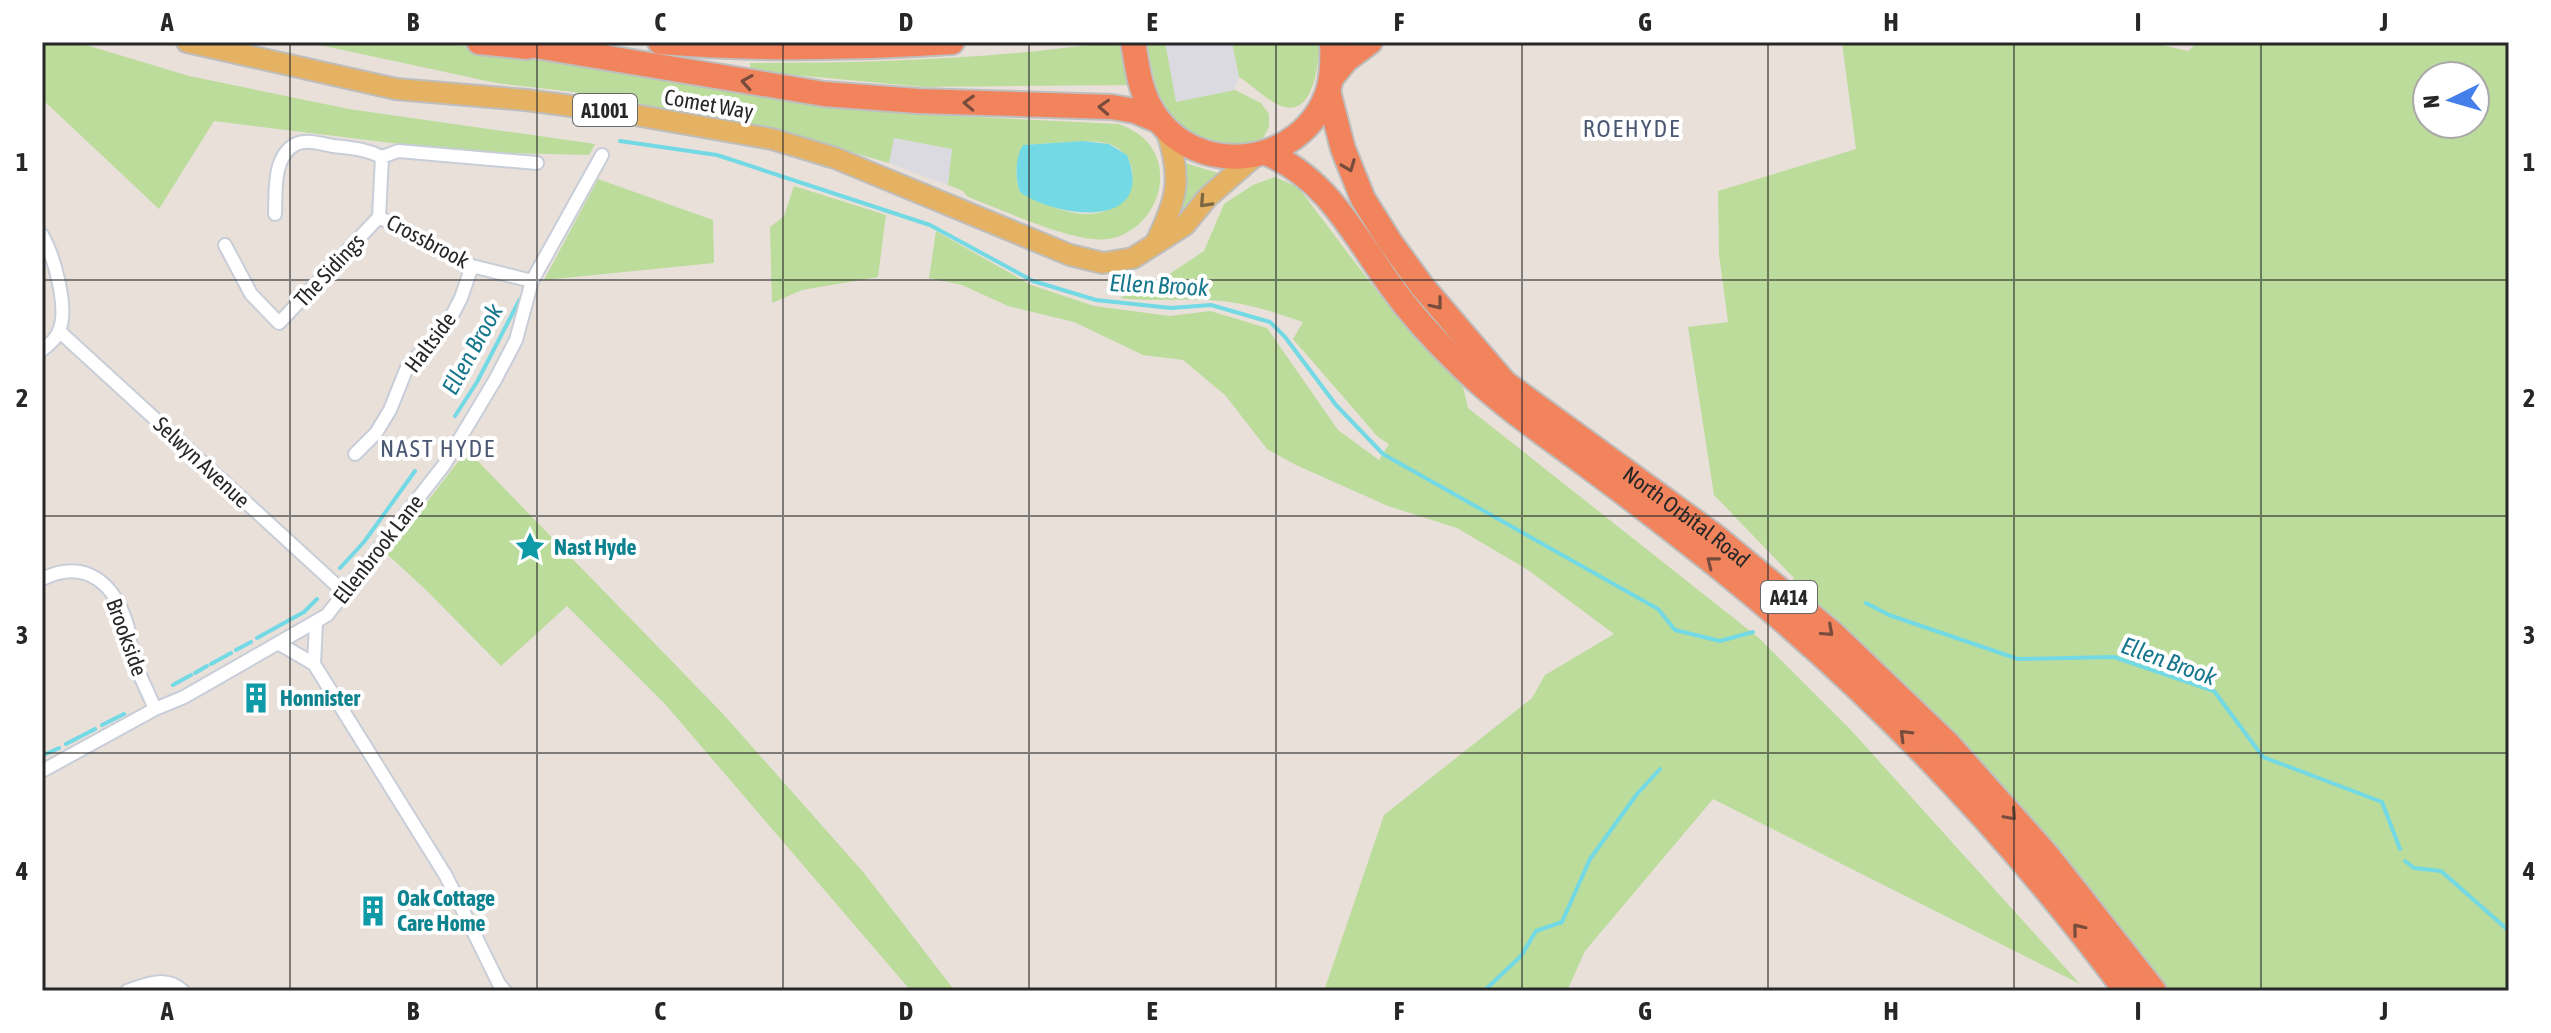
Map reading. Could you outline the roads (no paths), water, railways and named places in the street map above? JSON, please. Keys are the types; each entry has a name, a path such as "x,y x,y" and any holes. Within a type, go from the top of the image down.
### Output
{"highway":[{"path":"479,42 546,49"},
{"path":"512,42 824,94 918,101 1112,107 1135,111 1163,125 1196,150 1216,156 1260,154 1280,147 1304,129 1322,105 1330,84 1346,60 1370,42"},
{"path":"660,42 760,47 877,47 952,42"},
{"path":"1133,42 1147,101 1163,125"},
{"name":"North Orbital Road","path":"1332,42 1330,84 1343,149 1363,199 1422,286 1505,383 1716,537 1832,633 1948,744 2046,854 2154,991"},
{"name":"North Orbital Road","path":"1260,154 1285,161 1314,181 1398,296 1473,377 1510,409 1767,606 1869,699 1935,765 2031,872 2126,991"}],"main road":[{"name":"Comet Way","path":"187,42 396,89 526,100 618,112 772,139 835,158 1085,261 1103,263 1133,258 1155,246 1185,225 1208,197 1260,154"},
{"path":"1155,246 1172,211 1177,184 1175,156 1163,125"}],"street":[{"path":"275,214 277,172 286,153 296,144 309,142 368,150 382,157 398,151 537,163"},
{"name":"Ellenbrook Lane","path":"43,767 184,697 327,615 444,465 516,340 532,281 602,155"},
{"name":"Crossbrook","path":"382,157 379,217 472,266 532,281"},
{"name":"The Sidings","path":"225,245 251,294 279,323 379,217"},
{"path":"42,235 49,247 61,306 59,331 51,344 42,350"},
{"name":"Haltside","path":"355,454 376,433 390,410 408,365 444,331 461,298 472,266"},
{"name":"Selwyn Avenue","path":"59,331 345,593"},
{"name":"Brookside","path":"42,579 51,574 80,572 95,577 113,593 129,632 131,655 155,709"},
{"path":"314,664 316,622"},
{"path":"278,643 314,664 446,876 505,991"},
{"path":"127,991 153,981 172,984 183,991"}],"water":[{"path":"1083,141 1109,144 1127,155 1133,179 1128,196 1116,207 1099,212 1078,212 1036,201 1020,192 1017,168 1023,145"}],"waterway":[{"name":"Ellen Brook","path":"620,141 717,155 930,225 1033,281 1096,300 1171,308 1211,305 1270,322 1285,337 1336,405 1383,454 1658,609 1675,630 1720,641 1753,632"},
{"name":"Ellen Brook","path":"455,416 477,382 520,299"},
{"name":"Ellen Brook","path":"340,568 364,542 415,471"},
{"name":"Ellen Brook","path":"257,638 304,612 317,599"},
{"name":"Ellen Brook","path":"1866,603 1889,615 2018,659 2114,657 2214,691 2263,757 2382,802 2400,849"},
{"name":"Ellen Brook","path":"236,650 251,642"},
{"name":"Ellen Brook","path":"211,664 231,653"},
{"name":"Ellen Brook","path":"195,673 207,666"},
{"name":"Ellen Brook","path":"173,685 191,675"},
{"name":"Ellen Brook","path":"102,725 124,714"},
{"name":"Ellen Brook","path":"66,744 95,729"},
{"name":"Ellen Brook","path":"46,754 59,748"},
{"path":"1484,991 1521,956 1536,931 1562,922 1590,859 1637,794 1660,769"},
{"name":"Ellen Brook","path":"2405,861 2414,868 2441,871 2509,931"}],"place":[{"name":"Nast Hyde","path":"530,547"},
{"name":"Honnister","path":"256,698"},
{"name":"Oak Cottage Care Home","path":"373,911"}],"district":[{"name":"ROEHYDE","path":"1632,128"},
{"name":"NAST HYDE","path":"438,448"}]}
